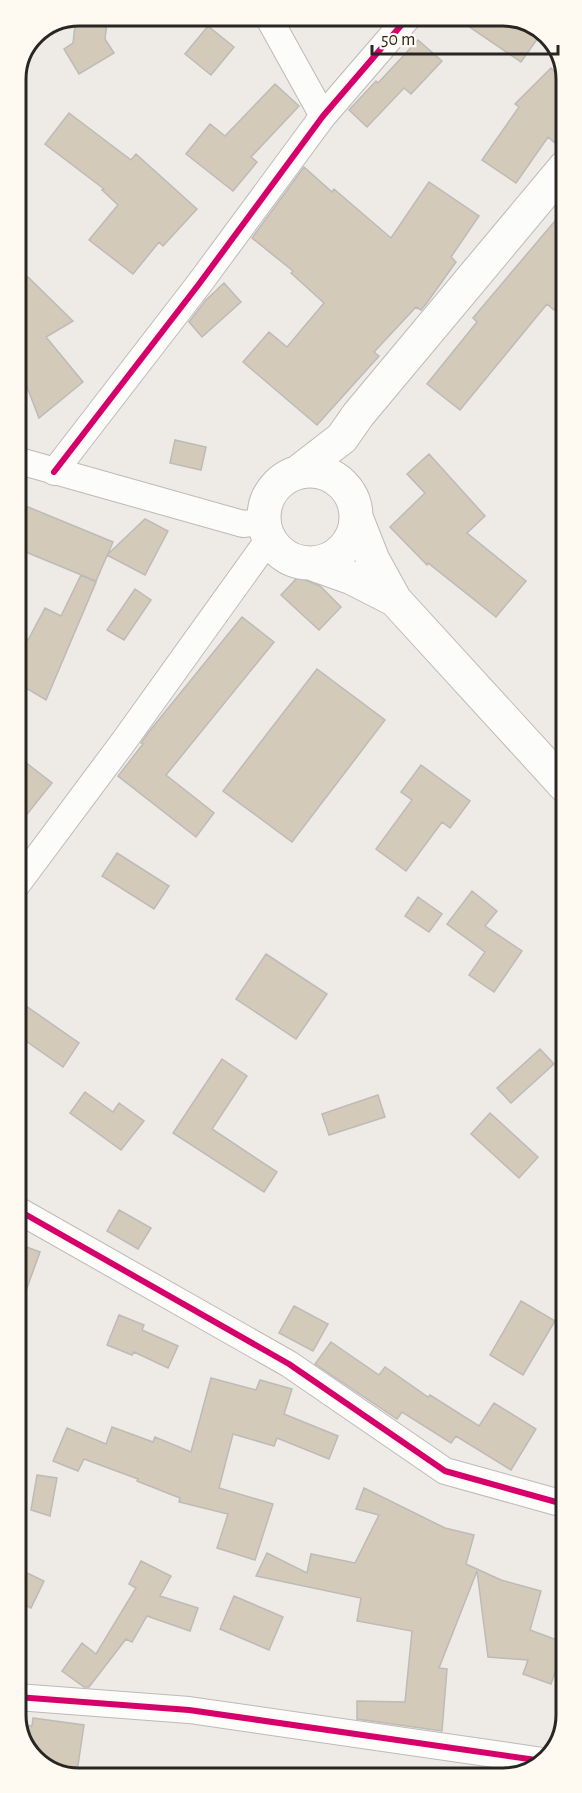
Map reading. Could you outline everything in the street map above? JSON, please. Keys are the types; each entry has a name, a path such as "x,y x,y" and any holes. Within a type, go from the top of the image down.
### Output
{"main road":[{"path":"395,600 352,578 286,557 277,549 267,531 265,504 277,484 298,472 342,438 358,415 556,178"},
{"path":"310,563 321,562 333,557 350,540 354,508 351,470 358,432 358,415"},
{"path":"298,472 322,472 343,484 373,560 395,600 556,768"}],"street":[{"path":"273,26 323,116"},
{"path":"54,472 199,284 323,116 401,26"},
{"path":"26,463 267,531 131,731 26,873"},
{"path":"26,1215 289,1364 445,1471 556,1502"},
{"path":"26,1698 189,1710 532,1759"}],"building":[{"path":"75,26 107,26 105,39 114,53 79,74 64,49 73,43"},
{"path":"208,26 234,47 211,75 185,54"},
{"path":"468,26 507,26 533,35 538,38 521,62"},
{"path":"418,40 442,61 411,94 404,88 367,127 349,110"},
{"path":"551,68 556,73 556,142 548,137 516,183 482,160 519,107 515,104"},
{"path":"275,84 299,106 251,157 257,162 233,191 186,154 210,124 225,136"},
{"path":"69,113 131,160 136,154 197,209 163,246 159,242 133,274 89,240 118,205 102,190 104,189 45,144"},
{"path":"304,167 332,192 334,189 391,238 429,182 479,216 451,257 456,262 426,304 421,310 416,307 374,352 379,356 317,425 243,362 269,332 287,347 324,303 291,273 293,271 252,238"},
{"path":"556,220 556,308 554,310 547,304 460,410 427,384 477,322 473,318"},
{"path":"28,277 73,321 46,337 83,382 39,418 26,384 26,279"},
{"path":"224,283 241,302 202,337 189,322 206,300"},
{"path":"175,440 206,447 201,470 170,463"},
{"path":"429,454 485,516 467,533 526,581 496,617 428,563 427,565 390,527 425,493 407,474"},
{"path":"26,506 113,542 96,581 26,552"},
{"path":"145,519 168,531 145,575 107,555"},
{"path":"81,575 96,582 46,700 26,688 26,639 28,640 45,608 61,616"},
{"path":"298,577 320,586 341,607 319,630 281,595"},
{"path":"135,589 151,600 124,640 107,630"},
{"path":"242,617 274,642 166,775 214,813 196,837 118,776 143,744 141,743 148,733"},
{"path":"317,669 385,720 292,842 223,791"},
{"path":"26,763 52,783 26,816"},
{"path":"421,765 470,801 450,828 442,822 406,871 376,849 412,800 401,792"},
{"path":"117,853 169,886 154,909 102,876"},
{"path":"472,891 497,911 485,926 522,951 494,992 469,975 485,952 447,924"},
{"path":"418,897 442,914 429,932 405,916"},
{"path":"266,954 327,994 296,1039 236,999"},
{"path":"26,1006 79,1043 63,1067 26,1041"},
{"path":"540,1049 554,1064 511,1103 497,1088"},
{"path":"222,1059 247,1076 212,1129 277,1172 264,1192 173,1133"},
{"path":"85,1092 113,1112 119,1103 144,1121 121,1150 70,1113"},
{"path":"378,1095 385,1117 329,1135 322,1114"},
{"path":"490,1113 538,1157 519,1178 471,1134"},
{"path":"119,1210 151,1228 138,1249 107,1231"},
{"path":"26,1247 40,1252 26,1291"},
{"path":"521,1301 555,1321 523,1375 490,1355"},
{"path":"294,1306 328,1324 313,1351 279,1333"},
{"path":"119,1315 144,1325 142,1330 178,1346 168,1368 134,1352 132,1355 107,1345"},
{"path":"331,1342 379,1375 385,1367 428,1397 430,1395 479,1426 494,1403 536,1429 511,1470 456,1436 451,1443 402,1412 397,1419 315,1364"},
{"path":"211,1378 256,1390 260,1380 292,1389 284,1414 338,1436 329,1459 277,1438 274,1446 233,1434 219,1488 273,1504 255,1560 217,1548 228,1514 179,1502 180,1498 84,1459 78,1471 53,1461 67,1428 106,1444 112,1427 153,1442 155,1437 191,1452"},
{"path":"37,1475 57,1478 50,1516 31,1510"},
{"path":"364,1488 445,1528 474,1535 466,1564 501,1580 541,1591 530,1630 556,1640 556,1669 551,1684 523,1674 528,1660 488,1657 477,1571 439,1668 447,1669 442,1731 357,1719 357,1701 405,1702 412,1631 357,1621 361,1598 256,1576 267,1553 307,1573 311,1554 355,1563 379,1515 356,1509"},
{"path":"141,1561 171,1576 160,1596 198,1608 190,1631 147,1616 132,1642 126,1639 89,1687 84,1687 62,1671 82,1643 96,1654 136,1588 129,1584"},
{"path":"26,1572 44,1581 31,1608 26,1606"},
{"path":"234,1596 283,1617 269,1650 220,1629"},
{"path":"33,1718 84,1725 78,1767 58,1763 46,1757 31,1738 27,1725 32,1726"}],"cycle path":[{"path":"54,472 199,284 323,116 401,26"},
{"path":"26,1215 289,1364 445,1471 556,1502"},
{"path":"26,1698 189,1710 532,1759"}]}
